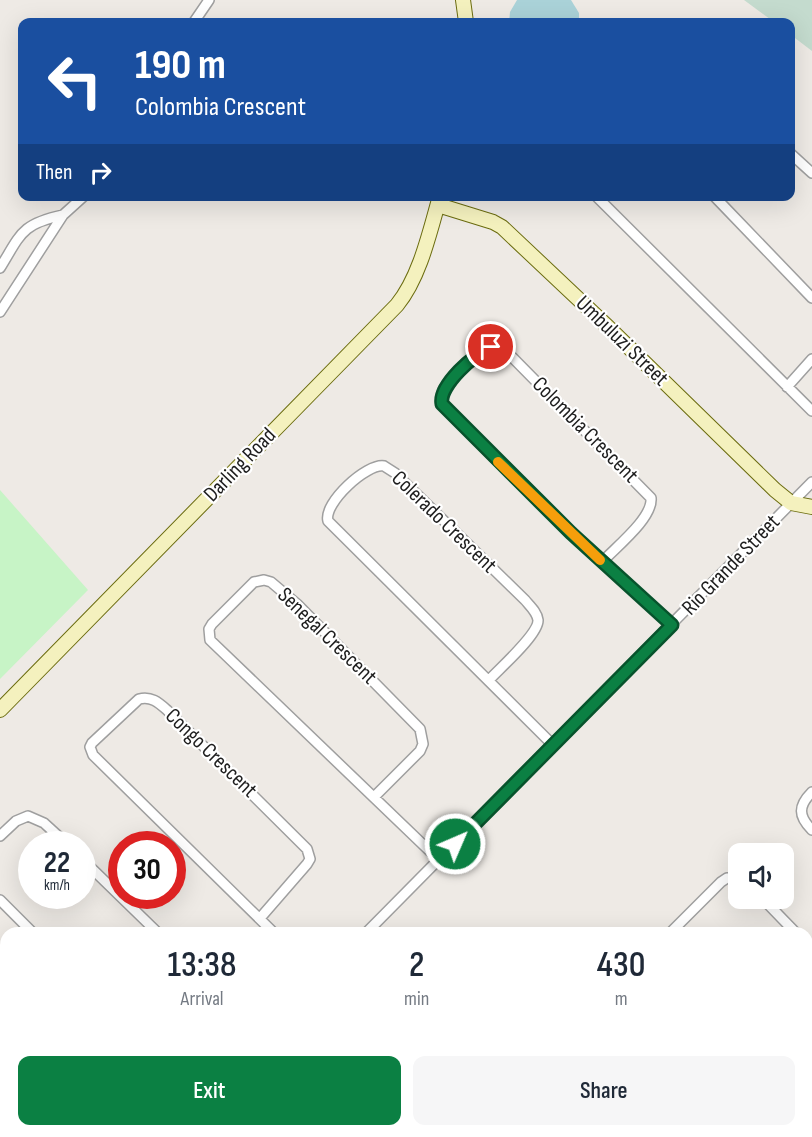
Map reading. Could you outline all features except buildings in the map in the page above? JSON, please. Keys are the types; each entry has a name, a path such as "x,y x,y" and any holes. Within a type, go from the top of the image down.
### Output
{"street":[{"path":"197,18 209,0"},
{"path":"463,0 465,18"},
{"path":"795,158 812,173"},
{"path":"0,312 63,215 78,201"},
{"name":"Umbuluzi Street","path":"439,201 493,222 512,236 791,503"},
{"name":"Darling Road","path":"0,710 397,305 415,276 439,201"},
{"path":"601,201 812,411"},
{"path":"719,201 812,298"},
{"path":"0,268 23,231 44,219 63,215"},
{"name":"Colombia Crescent","path":"602,562 646,517 652,505 651,498 509,354 496,347 488,348 449,381 443,391 442,404 510,474 602,562 672,625"},
{"path":"787,387 812,359"},
{"name":"Colerado Crescent","path":"489,680 534,633 538,622 536,614 525,600 395,473 384,465 372,466 337,497 328,512 328,521 553,745"},
{"name":"Rio Grande Street","path":"372,927 812,482"},
{"path":"791,503 812,507"},
{"name":"Senegal Crescent","path":"374,797 420,751 423,744 420,729 297,604 271,582 258,580 254,582 212,624 209,629 210,640 439,861"},
{"name":"Congo Crescent","path":"261,917 307,864 310,859 308,849 156,701 139,699 92,743 90,747 93,755 269,927"},
{"path":"812,792 802,803 800,812 804,822 812,830"},
{"path":"0,836 16,821 28,816 44,823 53,831"},
{"path":"96,873 152,927"},
{"path":"676,927 721,882 728,878"},
{"path":"0,900 27,927"},
{"path":"772,909 787,927"}],"green space":[{"path":"744,0 812,0 812,51 795,38 795,18 769,18"},
{"path":"0,490 88,590 0,679"}],"water":[{"path":"517,0 571,0 579,13 579,18 509,18"}],"slow traffic":[{"path":"498,462 600,560"}],"route":[{"path":"455,844 672,625 571,533 442,404 443,391 449,381 483,351 491,347"}]}
